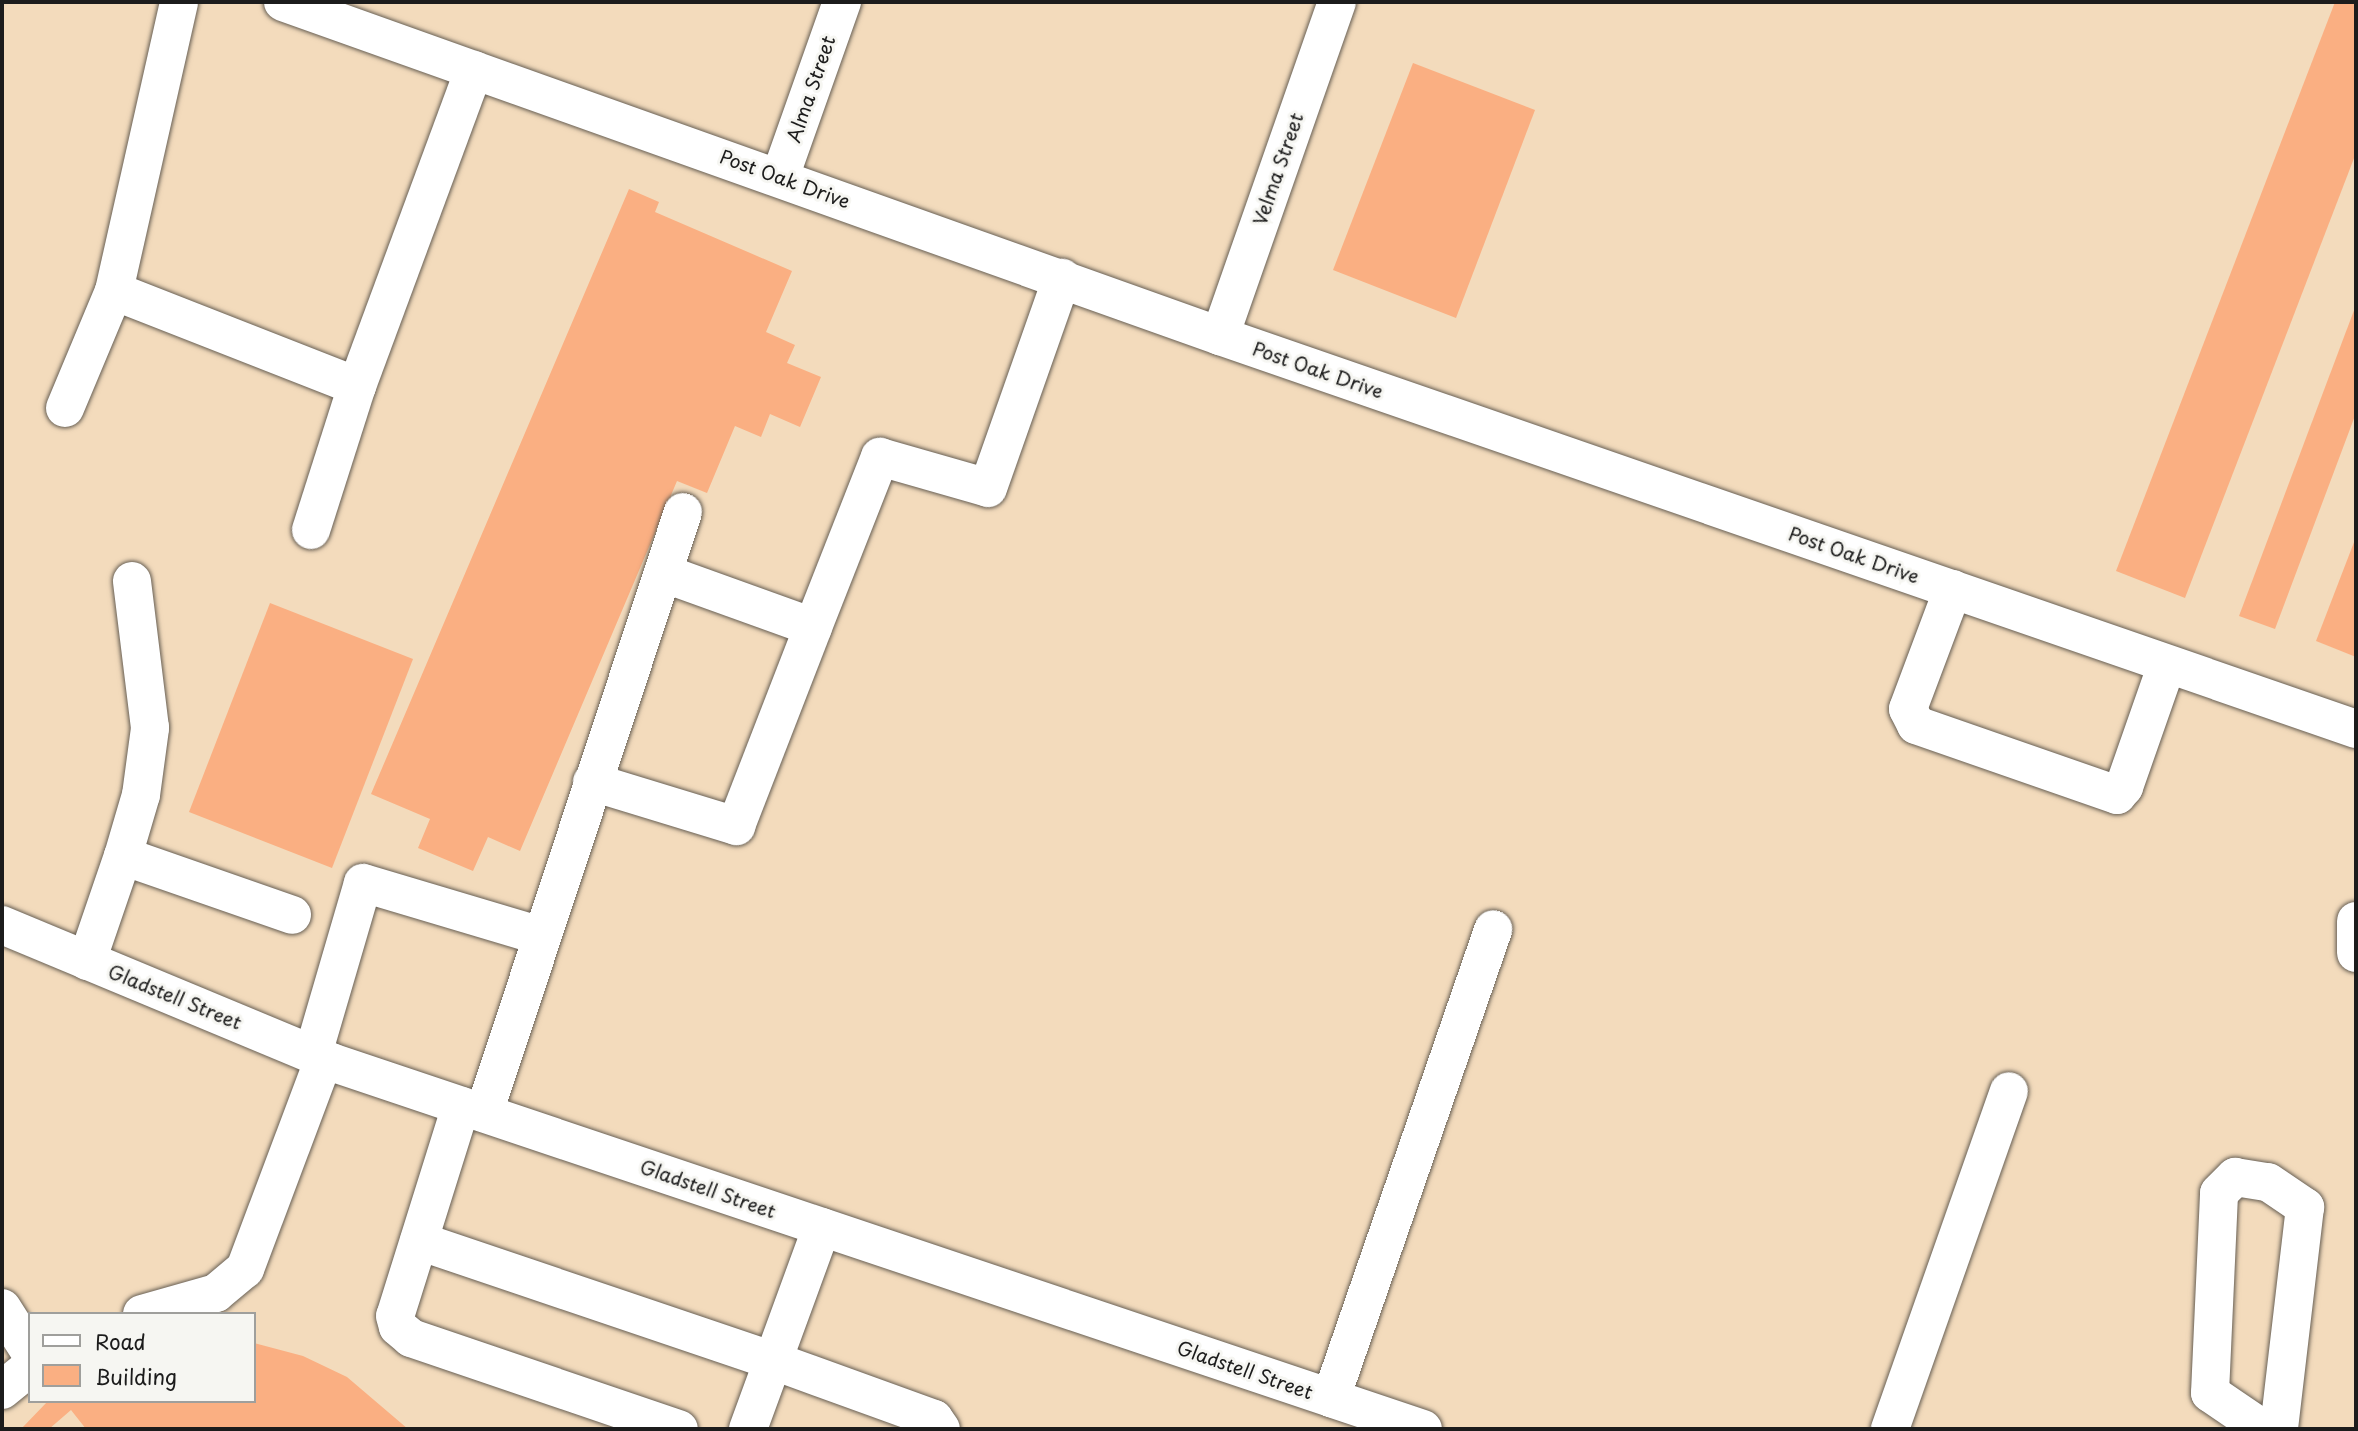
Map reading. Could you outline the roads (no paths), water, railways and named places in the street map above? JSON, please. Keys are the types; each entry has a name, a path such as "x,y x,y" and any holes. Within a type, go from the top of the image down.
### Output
{"street":[{"path":"65,408 114,290 179,2"},
{"name":"Post Oak Drive","path":"283,2 1220,336 2356,730"},
{"name":"Alma Street","path":"780,177 842,2"},
{"name":"Velma Street","path":"1220,336 1337,2"},
{"path":"312,530 357,386 474,70"},
{"path":"592,782 736,826 880,457 988,488 1062,278"},
{"path":"114,290 357,386"},
{"path":"679,1429 404,1333 395,1316 419,1241 541,936 683,512"},
{"path":"663,573 813,627"},
{"path":"87,961 141,794 150,728 132,581"},
{"path":"1952,589 1908,709 1916,725 2117,795 2124,788 2167,664"},
{"path":"123,856 292,915"},
{"path":"149,1312 216,1293 246,1269 319,1057 363,883 541,936"},
{"path":"2356,920 2356,953"},
{"name":"Gladstell Street","path":"2,925 319,1057 1423,1429"},
{"path":"1331,1398 1493,929"},
{"path":"1890,1429 2010,1091"},
{"path":"2263,1429 2210,1392 2219,1193 2235,1177 2268,1182 2305,1207 2278,1429"},
{"path":"748,1429 822,1227"},
{"path":"419,1241 774,1361 934,1419 942,1429"},
{"path":"2,1308 28,1349"},
{"path":"2,1390 28,1369"}]}
